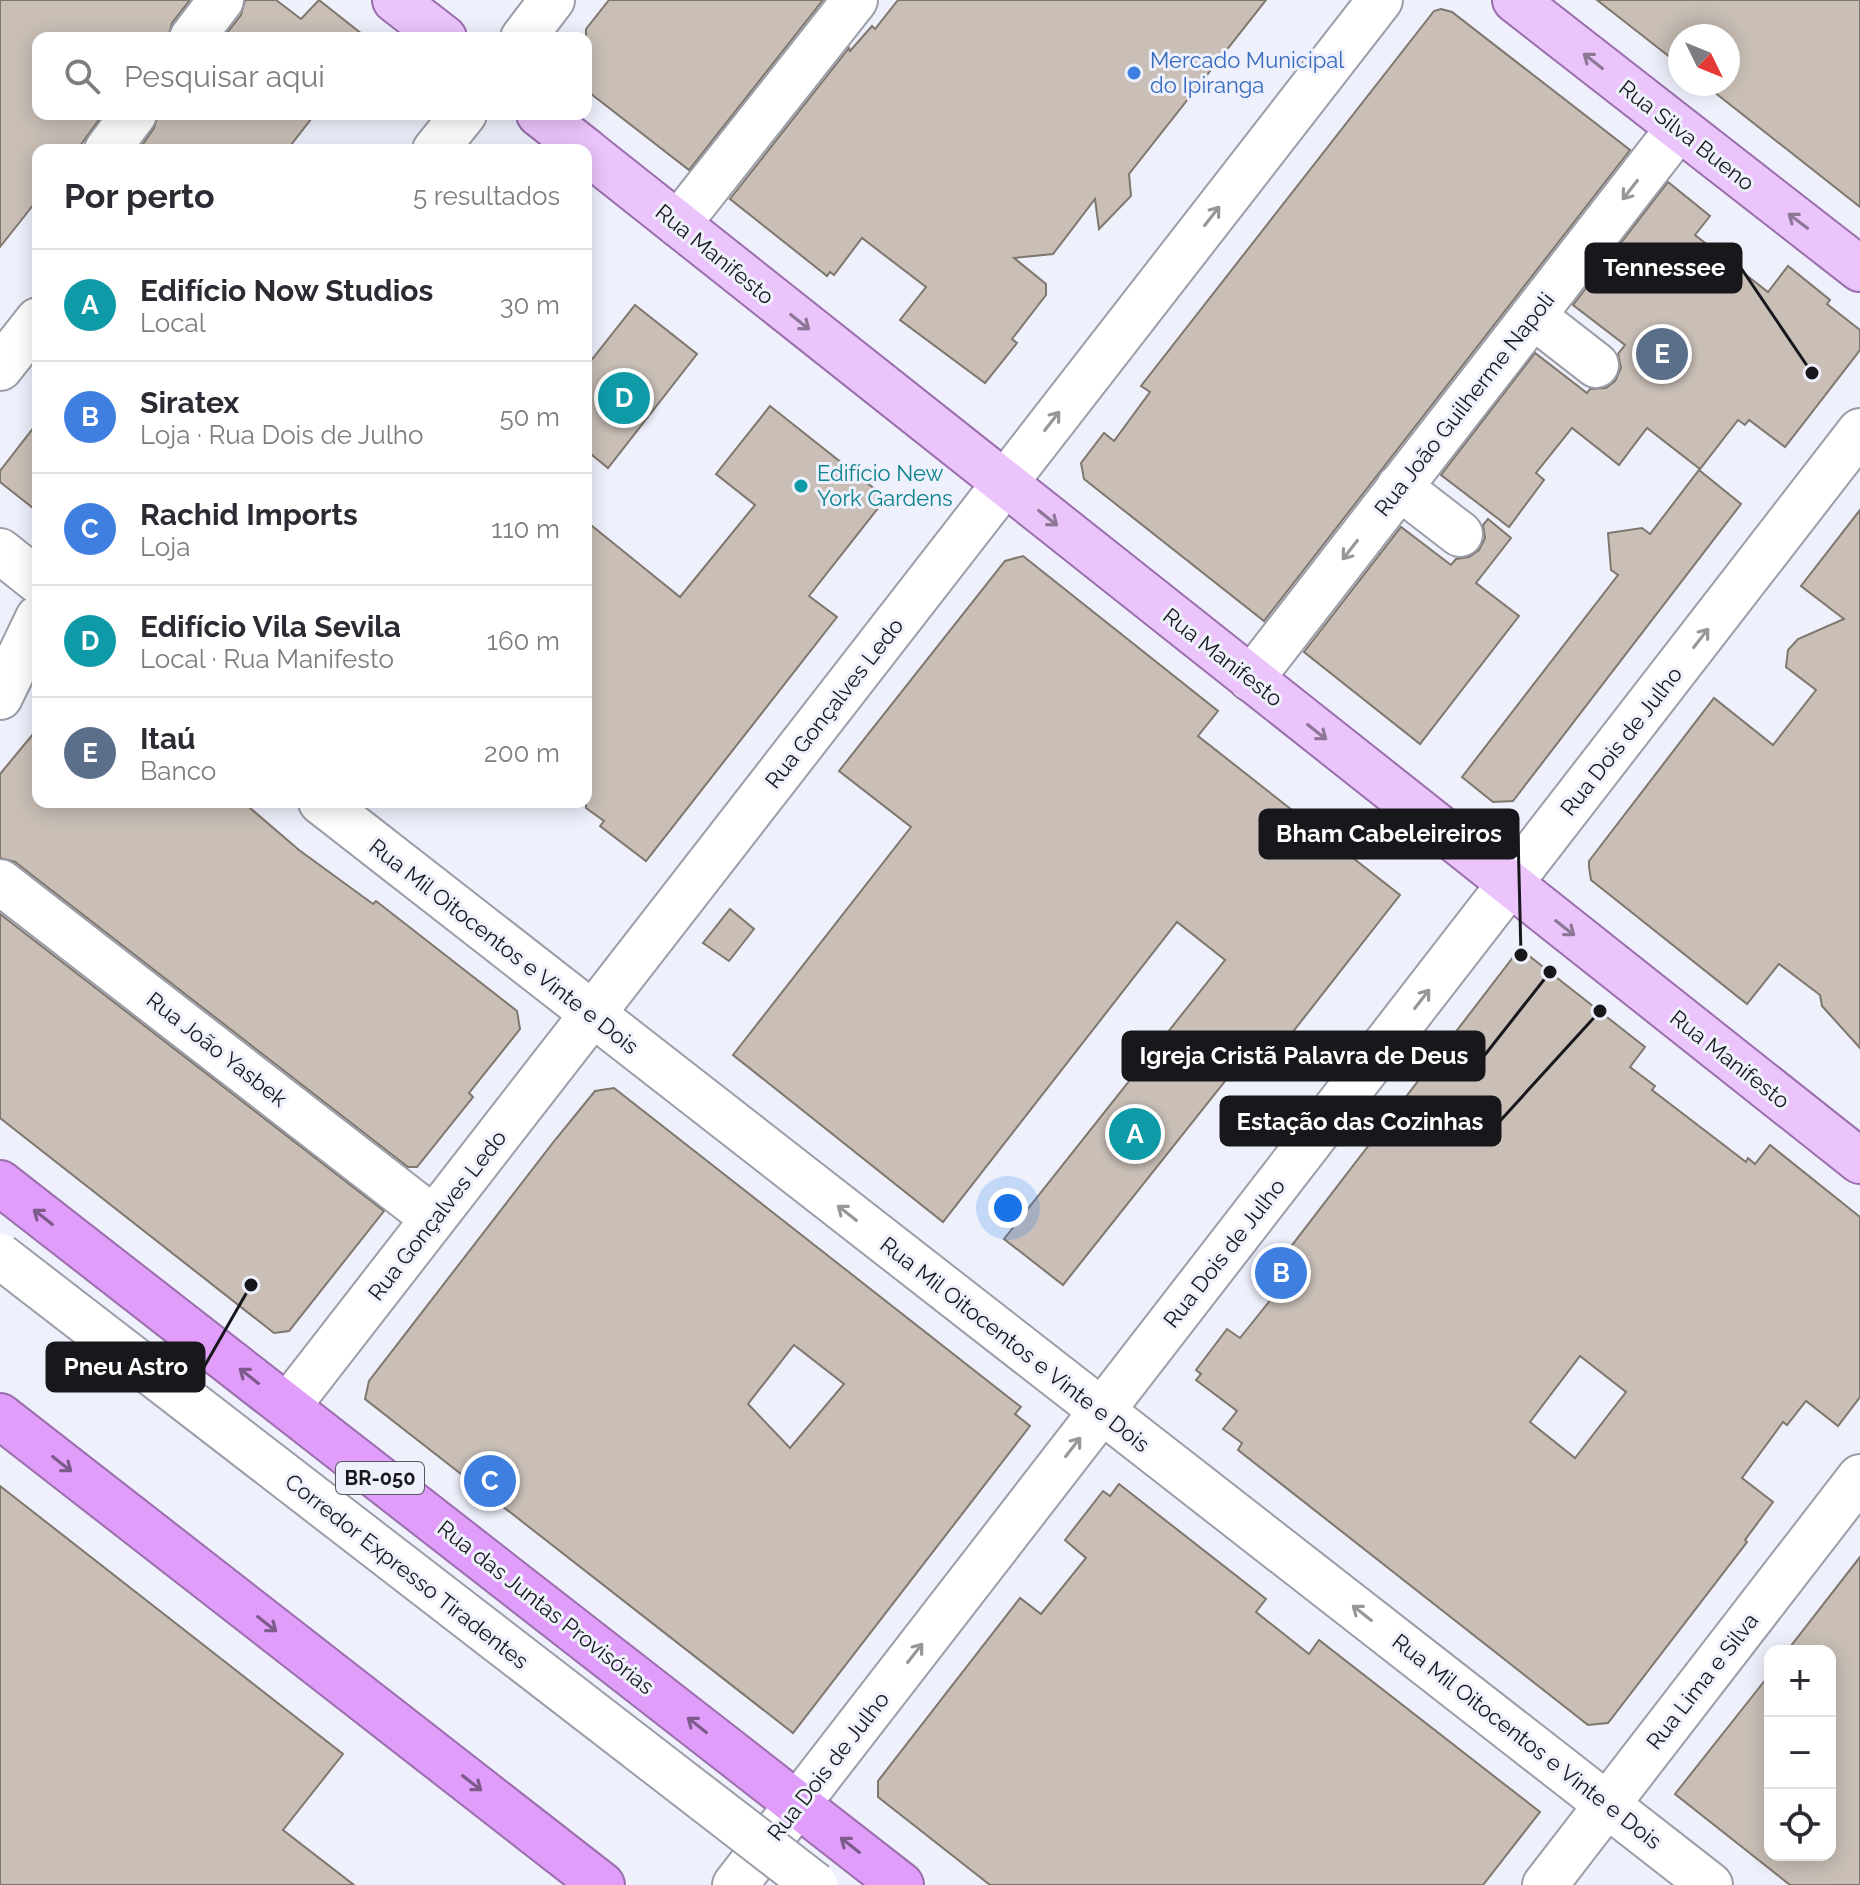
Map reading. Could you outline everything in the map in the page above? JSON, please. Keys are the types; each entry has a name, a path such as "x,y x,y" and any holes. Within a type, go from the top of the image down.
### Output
{"highway":[{"name":"Rua das Juntas Provisórias","path":"0,1183 901,1885"},
{"path":"0,1416 602,1885"}],"main road":[{"path":"395,0 436,32"},
{"name":"Rua Silva Bueno","path":"1515,0 1860,269"},
{"name":"Rua Manifesto","path":"547,120 577,144"},
{"name":"Rua Manifesto","path":"592,156 1860,1161"}],"street":[{"path":"197,32 221,0"},
{"path":"528,32 552,0"},
{"path":"678,224 855,0"},
{"name":"Rua Gonçalves Ledo","path":"288,1406 1380,0"},
{"path":"112,144 130,120"},
{"path":"440,144 459,120"},
{"name":"Rua João Guilherme Napoli","path":"1251,679 1678,129"},
{"path":"1533,316 1596,365"},
{"path":"0,368 32,328"},
{"name":"Rua Dois de Julho","path":"735,1885 1860,431"},
{"path":"1399,487 1460,534"},
{"path":"0,551 32,576"},
{"path":"0,697 32,630"},
{"path":"0,704 32,678"},
{"name":"Rua Mil Oitocentos e Vinte e Dois","path":"329,808 1710,1885"},
{"name":"Rua João Yasbek","path":"0,882 433,1218"},
{"name":"Corredor Expresso Tiradentes","path":"0,1256 815,1885"},
{"name":"Rua Lima e Silva","path":"1545,1885 1860,1477"}],"building":[{"path":"0,0 190,0 172,23 170,32 32,32 32,120 99,120 81,144 32,144 32,207 0,247"},
{"path":"245,0 276,0 301,19 319,0 359,32 228,32 241,15"},
{"path":"609,0 823,0 689,170 592,95 592,32 586,32"},
{"path":"898,0 1266,0 1129,174 1131,196 1099,229 1095,199 1053,254 1014,258 1046,284 1046,295 1012,339 1017,343 985,383 900,320 926,287 862,238 834,275 830,272 827,276 730,199 849,48 850,51 872,26 875,29"},
{"path":"1597,0 1860,0 1860,207 1719,96 1740,96 1740,24 1668,24 1668,56"},
{"path":"1434,11 1452,12 1630,150 1264,621 1084,479 1081,463 1104,433 1114,441 1150,392 1141,386"},
{"path":"156,120 310,120 292,144 143,144"},
{"path":"1668,182 1710,216 1695,235 1768,292 1788,266 1830,300 1827,304 1860,330 1860,350 1785,447 1749,420 1745,425 1738,420 1700,469 1647,428 1619,465 1572,428 1536,473 1544,480 1509,527 1441,475 1535,353 1587,393 1590,389 1606,388 1615,381 1621,368 1618,354 1625,345 1573,305"},
{"path":"635,305 697,354 608,468 592,455 592,359"},
{"path":"770,406 886,498 809,596 837,617 646,861 600,826 604,821 586,808 592,808 592,526 680,597 755,505 716,474"},
{"path":"32,430 32,507 0,482 0,471"},
{"path":"1699,470 1741,504 1513,801 1493,802 1462,777 1618,575 1611,570 1608,533 1642,528 1650,534"},
{"path":"1860,510 1860,1048 1822,1006 1820,995 1779,964 1747,1004 1591,880 1589,861 1714,698 1773,745 1816,690 1786,667 1788,650 1798,639 1844,619 1801,586"},
{"path":"1488,519 1511,538 1476,583 1519,616 1420,744 1304,652 1401,527 1451,565 1456,559 1469,557 1479,550 1485,538 1483,525"},
{"path":"1023,556 1218,711 1198,736 1400,895 1292,1033 1317,1052 1301,1074 1257,1041 1063,1285 1004,1239 1225,960 1177,922 943,1222 733,1055 911,827 839,771 1005,561"},
{"path":"32,735 32,808 250,808 299,850 373,904 376,901 517,1011 520,1029 469,1093 473,1097 417,1167 408,1167 15,862 0,858 0,774"},
{"path":"730,909 754,929 729,961 703,943"},
{"path":"0,914 384,1211 289,1331 274,1333 0,1118"},
{"path":"1528,955 1645,1047 1630,1067 1655,1086 1652,1090 1746,1162 1748,1158 1755,1164 1770,1145 1860,1217 1860,1397 1838,1426 1806,1401 1787,1425 1783,1422 1742,1478 1773,1502 1745,1540 1747,1542 1608,1723 1588,1725 1238,1450 1242,1443 1223,1429 1237,1411 1196,1380 1201,1374 1196,1370 1227,1329 1240,1338 1276,1293 1263,1283 1514,956","holes":["1580,1356 1626,1392 1575,1458 1530,1422"]},
{"path":"614,1088 1021,1407 1015,1414 1030,1426 793,1733 365,1399 369,1381 595,1091","holes":["794,1345 844,1384 790,1448 748,1404"]},
{"path":"1119,1484 1266,1599 1256,1612 1309,1654 1319,1640 1540,1812 1483,1885 990,1885 878,1797 878,1781 1020,1598 1041,1614 1086,1558 1065,1540 1103,1491 1110,1496"},
{"path":"0,1486 343,1754 283,1830 354,1885 0,1885"},
{"path":"1860,1557 1860,1885 1790,1885 1675,1794 1764,1682 1764,1861 1836,1861 1836,1645 1792,1645"}],"place":[{"name":"Mercado Municipal do Ipiranga","path":"1134,73"},
{"name":"Itaú","path":"1662,354"},
{"name":"Tennessee","path":"1812,373"},
{"name":"Edifício Vila Sevila","path":"624,398"},
{"name":"Edifício New York Gardens","path":"801,486"},
{"name":"Bham Cabeleireiros","path":"1521,955"},
{"name":"Igreja Cristã Palavra de Deus","path":"1550,972"},
{"name":"Estação das Cozinhas","path":"1600,1011"},
{"name":"Edifício Now Studios","path":"1135,1134"},
{"name":"Siratex","path":"1281,1273"},
{"name":"Pneu Astro","path":"251,1285"},
{"name":"Rachid Imports","path":"490,1481"}]}
